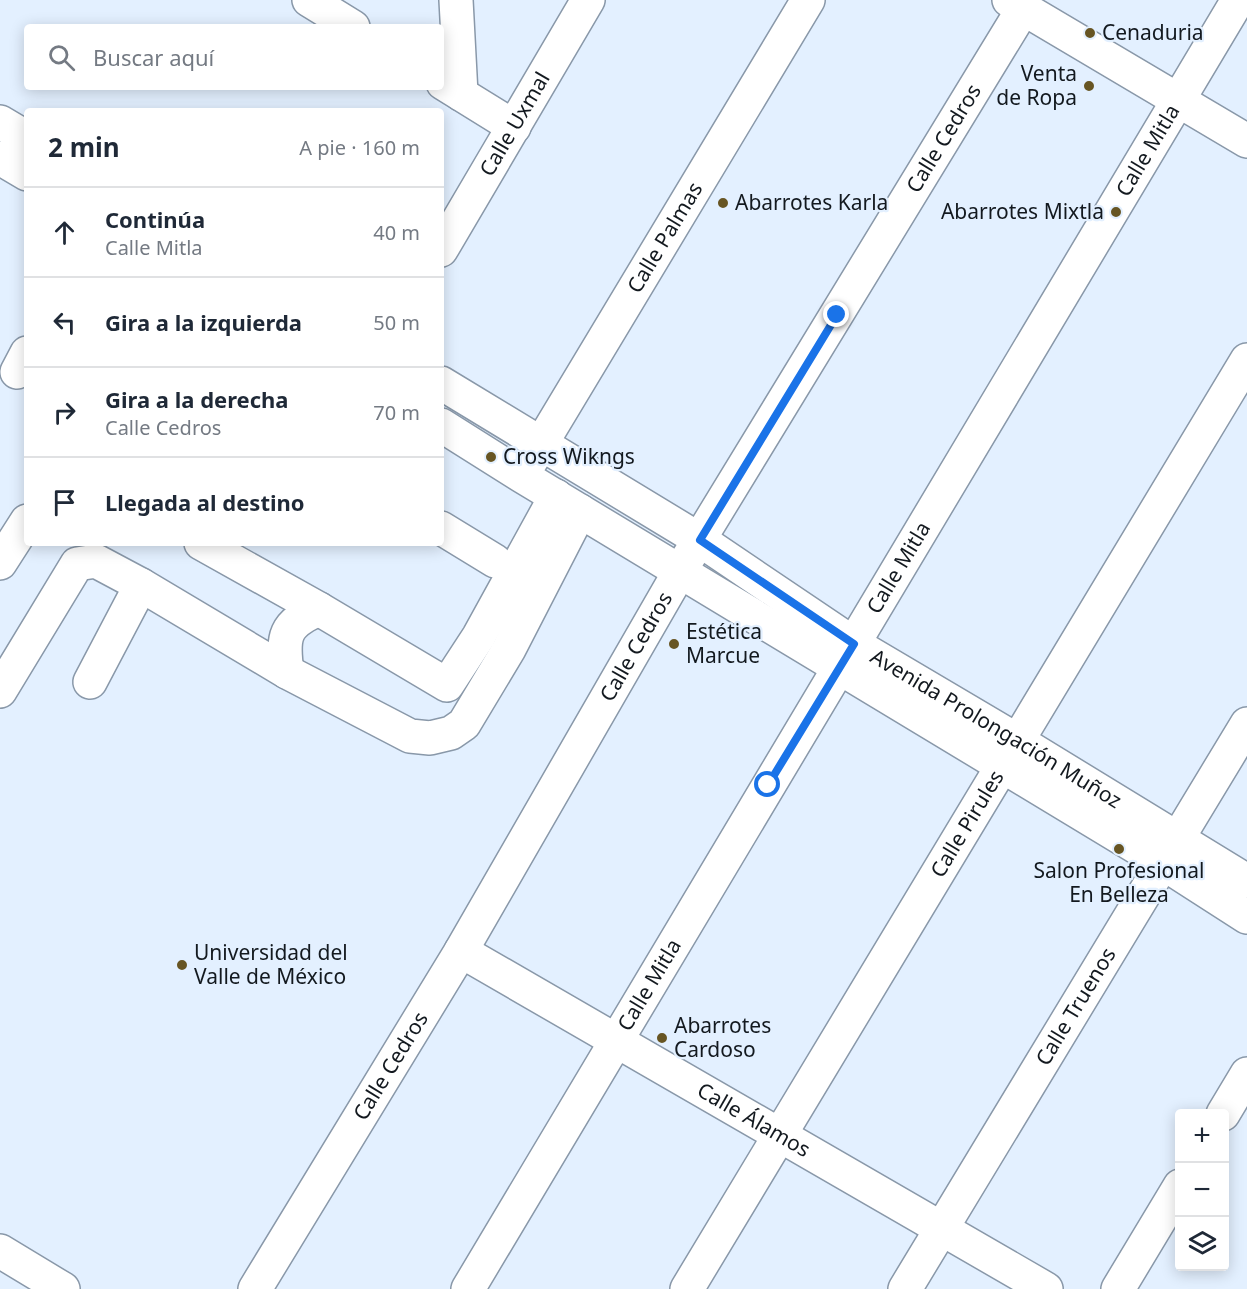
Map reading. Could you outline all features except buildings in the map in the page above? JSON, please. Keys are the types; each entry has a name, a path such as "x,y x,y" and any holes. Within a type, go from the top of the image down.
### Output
{"street":[{"path":"309,0 348,24"},
{"path":"456,0 451,88 514,127"},
{"name":"Calle Uxmal","path":"444,245 588,0"},
{"name":"Calle Palmas","path":"522,476 808,0"},
{"name":"Calle Mitla","path":"468,1289 1238,0"},
{"path":"1016,4 1247,141"},
{"name":"Calle Cedros","path":"255,1289 461,951 680,571 1016,4"},
{"path":"0,122 24,136"},
{"path":"0,158 24,172"},
{"name":"Calle Pirules","path":"687,1289 1247,360"},
{"name":"Avenida Prolongación Muñoz","path":"444,385 700,540 846,656"},
{"name":"Avenida Prolongación Muñoz","path":"444,427 680,571 846,656 1170,850 1247,881"},
{"path":"447,685 523,561 568,503"},
{"path":"0,563 24,526"},
{"path":"444,529 523,561"},
{"path":"206,546 447,685 464,724"},
{"path":"0,691 77,564 97,552 141,585 287,672 411,736 430,738 451,733 464,724 509,649 523,561"},
{"path":"90,682 141,585"},
{"path":"287,672 284,648 287,633 300,617 319,609"},
{"path":"479,636 509,649"},
{"name":"Calle Truenos","path":"905,1289 1247,724"},
{"name":"Avenida Prolongación Muñoz","path":"1170,850 1247,917"},
{"name":"Calle Álamos","path":"461,951 1046,1289"},
{"path":"1225,1109 1247,1074"},
{"path":"1118,1289 1175,1193"},
{"path":"0,1251 54,1287"}],"place":[{"name":"Cenaduria","path":"1090,33"},
{"name":"Venta de Ropa","path":"1089,86"},
{"name":"Abarrotes Karla","path":"723,203"},
{"name":"Abarrotes Mixtla","path":"1116,212"},
{"name":"Cross Wikngs","path":"491,457"},
{"name":"Estética Marcue","path":"674,644"},
{"name":"Salon Profesional En Belleza","path":"1119,849"},
{"name":"Universidad del Valle de México","path":"182,965"},
{"name":"Abarrotes Cardoso","path":"662,1038"}],"route":[{"path":"768,785 854,644 700,540 837,315"}]}
